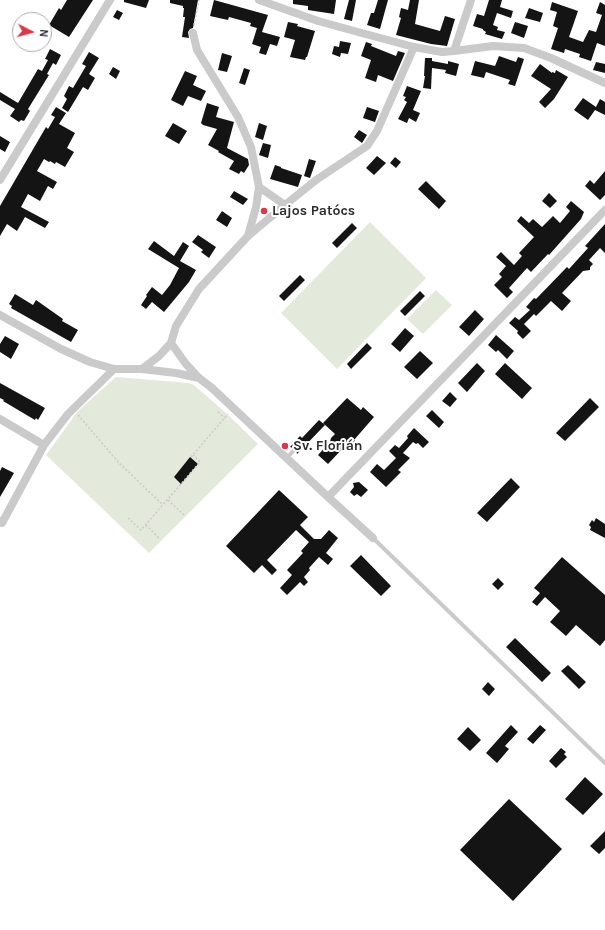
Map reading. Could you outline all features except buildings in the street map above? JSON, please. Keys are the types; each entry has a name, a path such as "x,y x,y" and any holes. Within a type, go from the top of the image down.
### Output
{"street":[{"path":"0,180 110,0"},
{"path":"259,0 318,21 414,47 442,52 454,52 493,46 524,48 551,58 605,83"},
{"path":"454,52 471,0"},
{"path":"193,33 197,50 238,117 251,147 260,187 248,236"},
{"path":"142,369 159,356 171,342 176,326 199,289 248,236 316,180 367,146 377,131 414,47"},
{"path":"260,187 285,204"},
{"path":"328,497 605,210"},
{"path":"0,315 61,349 90,362 114,369 142,369 176,372 199,378"},
{"path":"171,342 186,364 199,378 212,388 373,538"},
{"path":"0,521 2,523 44,444 72,409 114,369"},
{"path":"0,419 44,444"}],"lane":[{"path":"286,458 293,451"},
{"path":"373,538 605,763"}],"path":[{"path":"193,33 199,0"},
{"path":"72,409 119,463 163,505"},
{"path":"191,457 234,409"},
{"path":"218,412 225,418"},
{"path":"128,518 141,530 200,462 193,455"},
{"path":"168,500 184,515"},
{"path":"146,524 160,539"}],"shaded area":[{"path":"370,222 426,278 337,369 281,313"},
{"path":"436,290 452,305 423,334 407,319"},
{"path":"116,377 189,383 194,385 258,444 149,553 46,455 78,411"}],"place":[{"name":"Lajos Patócs","path":"264,211"},
{"name":"Sv. Florián","path":"285,446"}]}
